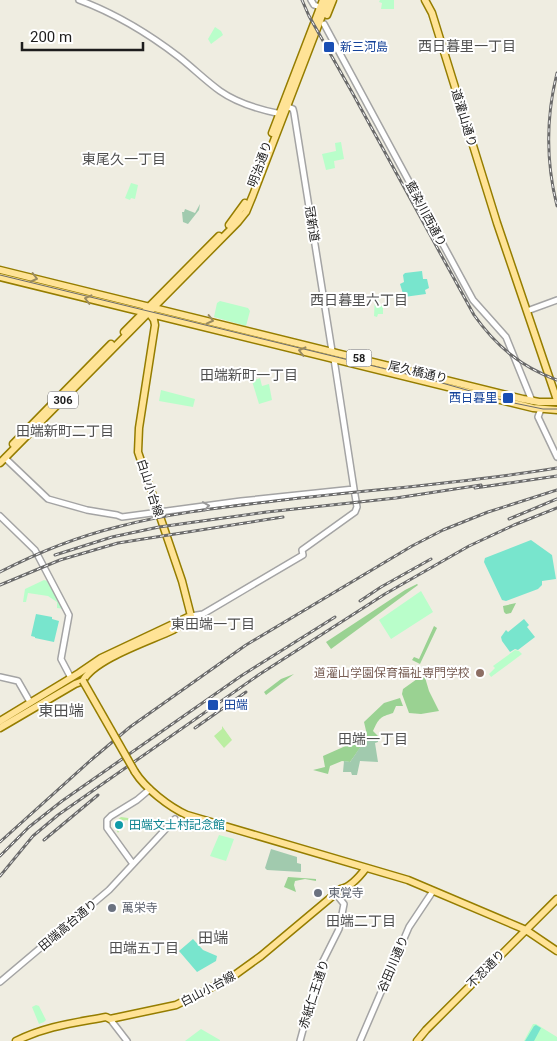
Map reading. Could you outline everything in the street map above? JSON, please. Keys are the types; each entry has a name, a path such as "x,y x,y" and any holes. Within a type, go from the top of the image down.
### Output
{"main road":[{"name":"明治通り","path":"302,62 323,0"},
{"name":"明治通り","path":"153,308 244,216 285,105 328,0"},
{"name":"306","path":"302,62 324,24 333,0"},
{"name":"道灌山通り","path":"424,0 432,13 527,311"},
{"name":"306","path":"302,62 318,3"},
{"name":"明治通り","path":"153,308 233,222 242,209 282,114"},
{"path":"0,270 153,308 166,302 173,289"},
{"name":"58","path":"0,277 135,310 153,308"},
{"name":"306","path":"2,459 153,308"},
{"name":"尾久橋通り","path":"153,308 532,401 557,401"},
{"name":"尾久橋通り","path":"153,308 164,317 195,325 541,409 557,410"},
{"name":"白山小台線","path":"153,308 155,327 137,446 140,460 182,581 191,616"},
{"path":"527,311 557,401"},
{"path":"0,728 74,684 83,682 90,672 103,662 182,624 191,616"},
{"path":"0,721 104,656 191,616"},
{"path":"83,682 135,772 150,789 174,808 187,815 401,878 526,930 557,951"},
{"name":"白山小台線","path":"16,1041 34,1032 54,1026 106,1017 110,1019 176,1006 226,981 257,959 338,891 344,889 356,879 366,868"},
{"name":"不忍通り","path":"417,1041 557,899"}],"street":[{"path":"79,0 112,14 156,41 222,92 243,103 282,114"},
{"path":"311,0 314,5 318,3"},
{"name":"藍染川西通り","path":"324,24 473,300 506,337 532,401"},
{"name":"冠新道","path":"285,105 293,109 294,113 332,351"},
{"path":"527,311 557,300"},
{"path":"191,616 203,614 300,557 302,550 354,513 356,507 354,488 334,359"},
{"path":"541,409 538,417 557,457"},
{"path":"2,459 50,500 122,517 354,488"},
{"path":"0,516 35,550 68,611 69,615 61,658 71,678"},
{"path":"0,677 18,681 30,702"},
{"path":"132,864 107,828 107,820 150,789"},
{"name":"田端高台通り","path":"0,982 108,890 174,819"},
{"name":"赤紙仁王通り","path":"300,1041 320,967 342,919 344,904 338,891"},
{"name":"谷田川通り","path":"360,1041 409,927 433,891"},
{"path":"110,1019 127,1041"}],"green space":[{"path":"380,0 394,0 394,9 381,9 382,3 379,2"},
{"path":"215,27 223,35 211,44 208,39"},
{"path":"341,142 344,159 334,161 335,168 326,170 322,154 336,151 335,143"},
{"path":"131,183 138,185 135,199 131,198 130,200 125,198"},
{"path":"200,204 199,210 188,224 183,222 182,212 185,209 195,213"},
{"path":"375,298 379,298 379,305 383,306 383,314 378,314 377,317 374,316"},
{"path":"220,301 248,308 250,311 246,326 214,317 217,303"},
{"path":"260,378 262,386 269,384 272,400 259,404 252,381"},
{"path":"161,390 195,399 193,407 159,401"},
{"path":"44,580 47,581 64,609 57,608 57,602 48,596 28,593 26,602 23,602 25,589"},
{"path":"417,584 331,649 326,642 405,590"},
{"path":"421,591 433,612 391,639 379,620"},
{"path":"516,603 511,613 506,614 504,612 503,606"},
{"path":"434,626 437,628 420,664 412,660 414,657 419,659"},
{"path":"515,650 522,654 491,677 489,674 495,668 493,666"},
{"path":"294,674 266,695 264,692 281,679"},
{"path":"424,674 429,691 439,711 421,714 409,713 402,694 403,689"},
{"path":"400,698 403,706 396,706 393,713 383,717 377,723 373,731 379,737 378,739 373,737 365,742 350,762 342,761 330,766 328,774 313,770 325,767 323,756 350,744 355,744 356,741 367,735 364,722 384,703"},
{"path":"222,726 232,740 224,748 214,736 222,729"},
{"path":"373,737 378,739 378,742 375,743 378,762 360,761 357,775 352,775 351,772 343,772 344,761 350,762 362,745"},
{"path":"121,817 128,818 133,822 132,824 127,820 121,821 118,825 120,829 118,833 114,825"},
{"path":"219,835 234,839 226,861 210,856"},
{"path":"271,849 297,857 297,863 301,864 301,872 267,870 265,868"},
{"path":"288,877 316,879 316,881 305,879 295,881 296,892 284,887"},
{"path":"39,1006 46,1020 39,1024 32,1007"},
{"path":"533,1024 557,1037 557,1041 524,1041"},
{"path":"201,1029 220,1040 220,1041 185,1041"}],"shaded area":[{"path":"422,271 423,279 427,279 429,288 425,290 426,294 404,297 400,284 404,282 403,275 405,273"},
{"path":"531,540 552,555 556,579 542,581 542,585 538,589 506,601 502,600 484,562 485,558"},
{"path":"36,614 52,617 52,619 59,621 54,642 31,636"},
{"path":"524,619 529,625 527,627 535,637 518,650 515,649 510,652 501,637 506,630 508,632"},
{"path":"193,939 203,950 217,956 216,961 197,972 179,951"},
{"path":"536,1025 541,1028 534,1041 525,1041 534,1026"}],"tram line":[{"path":"0,275 435,381 509,402 543,409 557,409"}],"railway":[{"path":"302,0 309,16 474,315 500,346 510,354 532,369 557,380"},
{"path":"557,73 549,123 549,156 557,206"},
{"path":"0,572 42,552 102,531 135,522 229,507 521,474 557,468"},
{"path":"475,488 557,476"},
{"path":"55,555 112,537 159,527 267,512 396,498 481,485"},
{"path":"0,842 130,727 246,645 412,546 443,530 488,512 557,490"},
{"path":"509,519 557,499"},
{"path":"0,876 33,836 58,815 260,674 385,594 469,546 557,508"},
{"path":"0,585 60,560 118,543 283,517"},
{"path":"360,601 431,559"},
{"path":"0,856 29,827 62,801 241,676 335,617"},
{"path":"195,728 246,692"},
{"path":"44,840 98,795"}],"place":[{"name":"新三河島","path":"329,47"},
{"name":"西日暮里","path":"508,398"},
{"name":"道灌山学園保育福祉専門学校","path":"480,673"},
{"name":"田端","path":"213,705"},
{"name":"田端文士村記念館","path":"119,825"},
{"name":"東覚寺","path":"318,893"},
{"name":"萬栄寺","path":"112,908"}],"district":[{"name":"西日暮里一丁目","path":"467,46"},
{"name":"東尾久一丁目","path":"124,159"},
{"name":"西日暮里六丁目","path":"359,300"},
{"name":"田端新町一丁目","path":"249,375"},
{"name":"田端新町二丁目","path":"65,431"},
{"name":"東田端一丁目","path":"213,624"},
{"name":"東田端","path":"61,711"},
{"name":"田端一丁目","path":"373,739"},
{"name":"田端二丁目","path":"361,921"},
{"name":"田端","path":"213,938"},
{"name":"田端五丁目","path":"144,948"}]}
